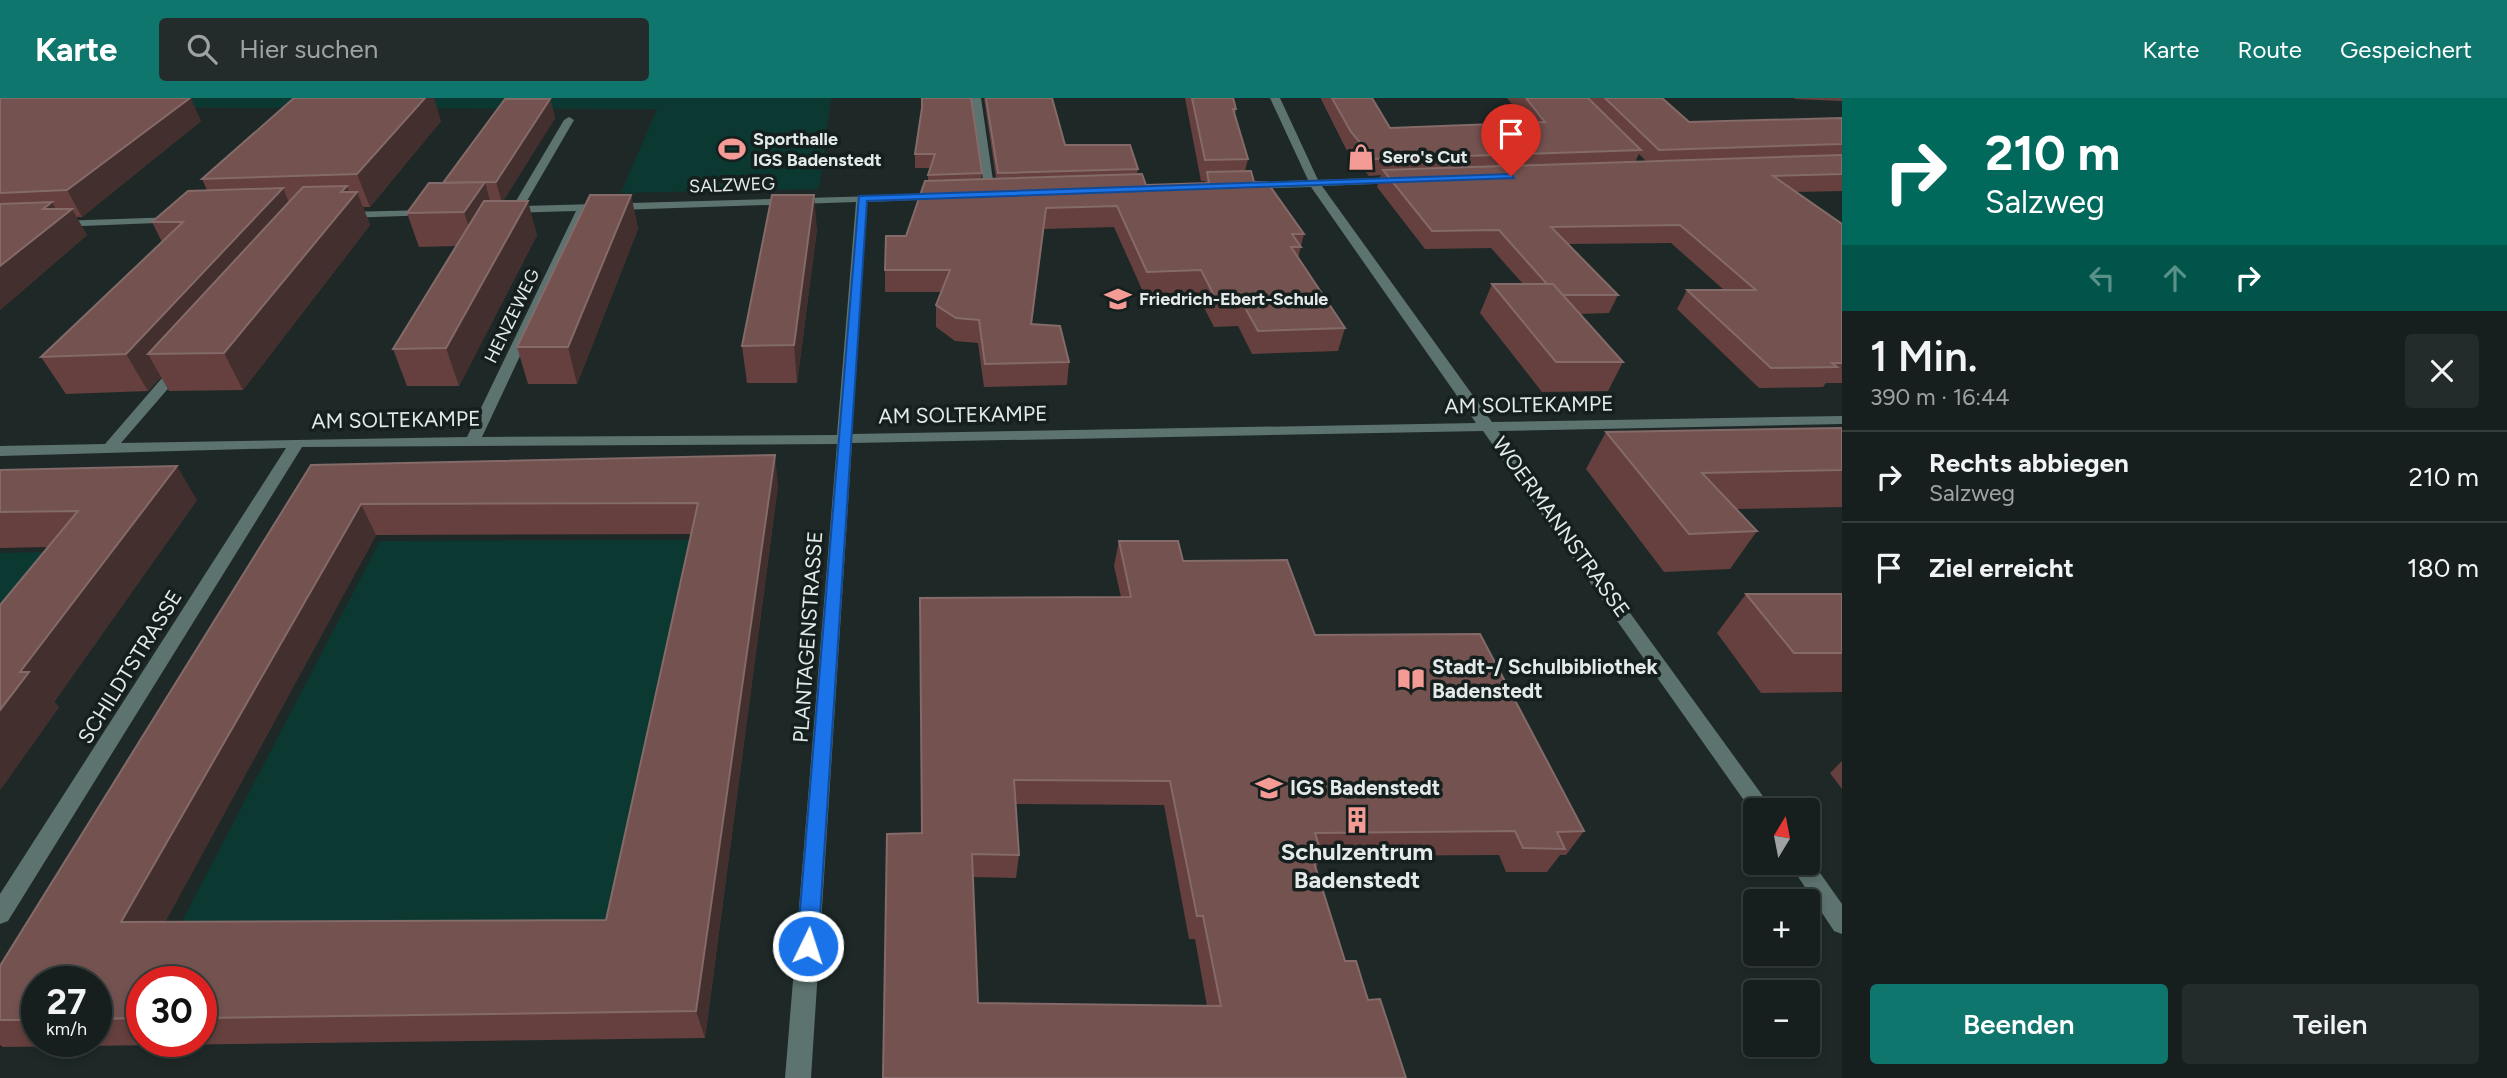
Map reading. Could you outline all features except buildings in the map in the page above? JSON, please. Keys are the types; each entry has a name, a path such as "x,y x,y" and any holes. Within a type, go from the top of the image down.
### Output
{"street":[{"path":"976,98 990,194"},
{"name":"WOERMANNSTRASSE","path":"1275,98 1314,183 1754,798"},
{"path":"517,209 569,120"},
{"path":"1233,186 1419,180"},
{"path":"977,195 1003,194"},
{"name":"SALZWEG","path":"490,210 951,195"},
{"name":"PLANTAGENSTRASSE","path":"798,1078 862,198"},
{"name":"HENZEWEG","path":"472,440 584,207"},
{"path":"335,215 436,212"},
{"path":"46,224 191,220"},
{"path":"109,448 193,352"},
{"name":"AM SOLTEKAMPE","path":"0,452 297,443 844,439 1842,420"},
{"name":"SCHILDTSTRASSE","path":"0,914 297,443"},
{"path":"1808,875 1842,923"}],"green space":[{"name":"Sporthalle IGS Badenstedt","path":"0,98 831,98 819,189 621,193 657,109 0,107"},
{"path":"695,540 609,927 177,931 380,541"},
{"path":"90,551 0,667 0,553"}],"place":[{"name":"Sporthalle IGS Badenstedt","path":"732,149"},
{"name":"Sero's Cut","path":"1361,157"},
{"name":"Friedrich-Ebert-Schule","path":"1118,299"},
{"name":"Stadt-/ Schulbibliothek Badenstedt","path":"1411,679"},
{"name":"IGS Badenstedt","path":"1269,788"},
{"name":"Schulzentrum Badenstedt","path":"1357,820"}],"route":[{"path":"808,946 862,198 1511,176"}]}
